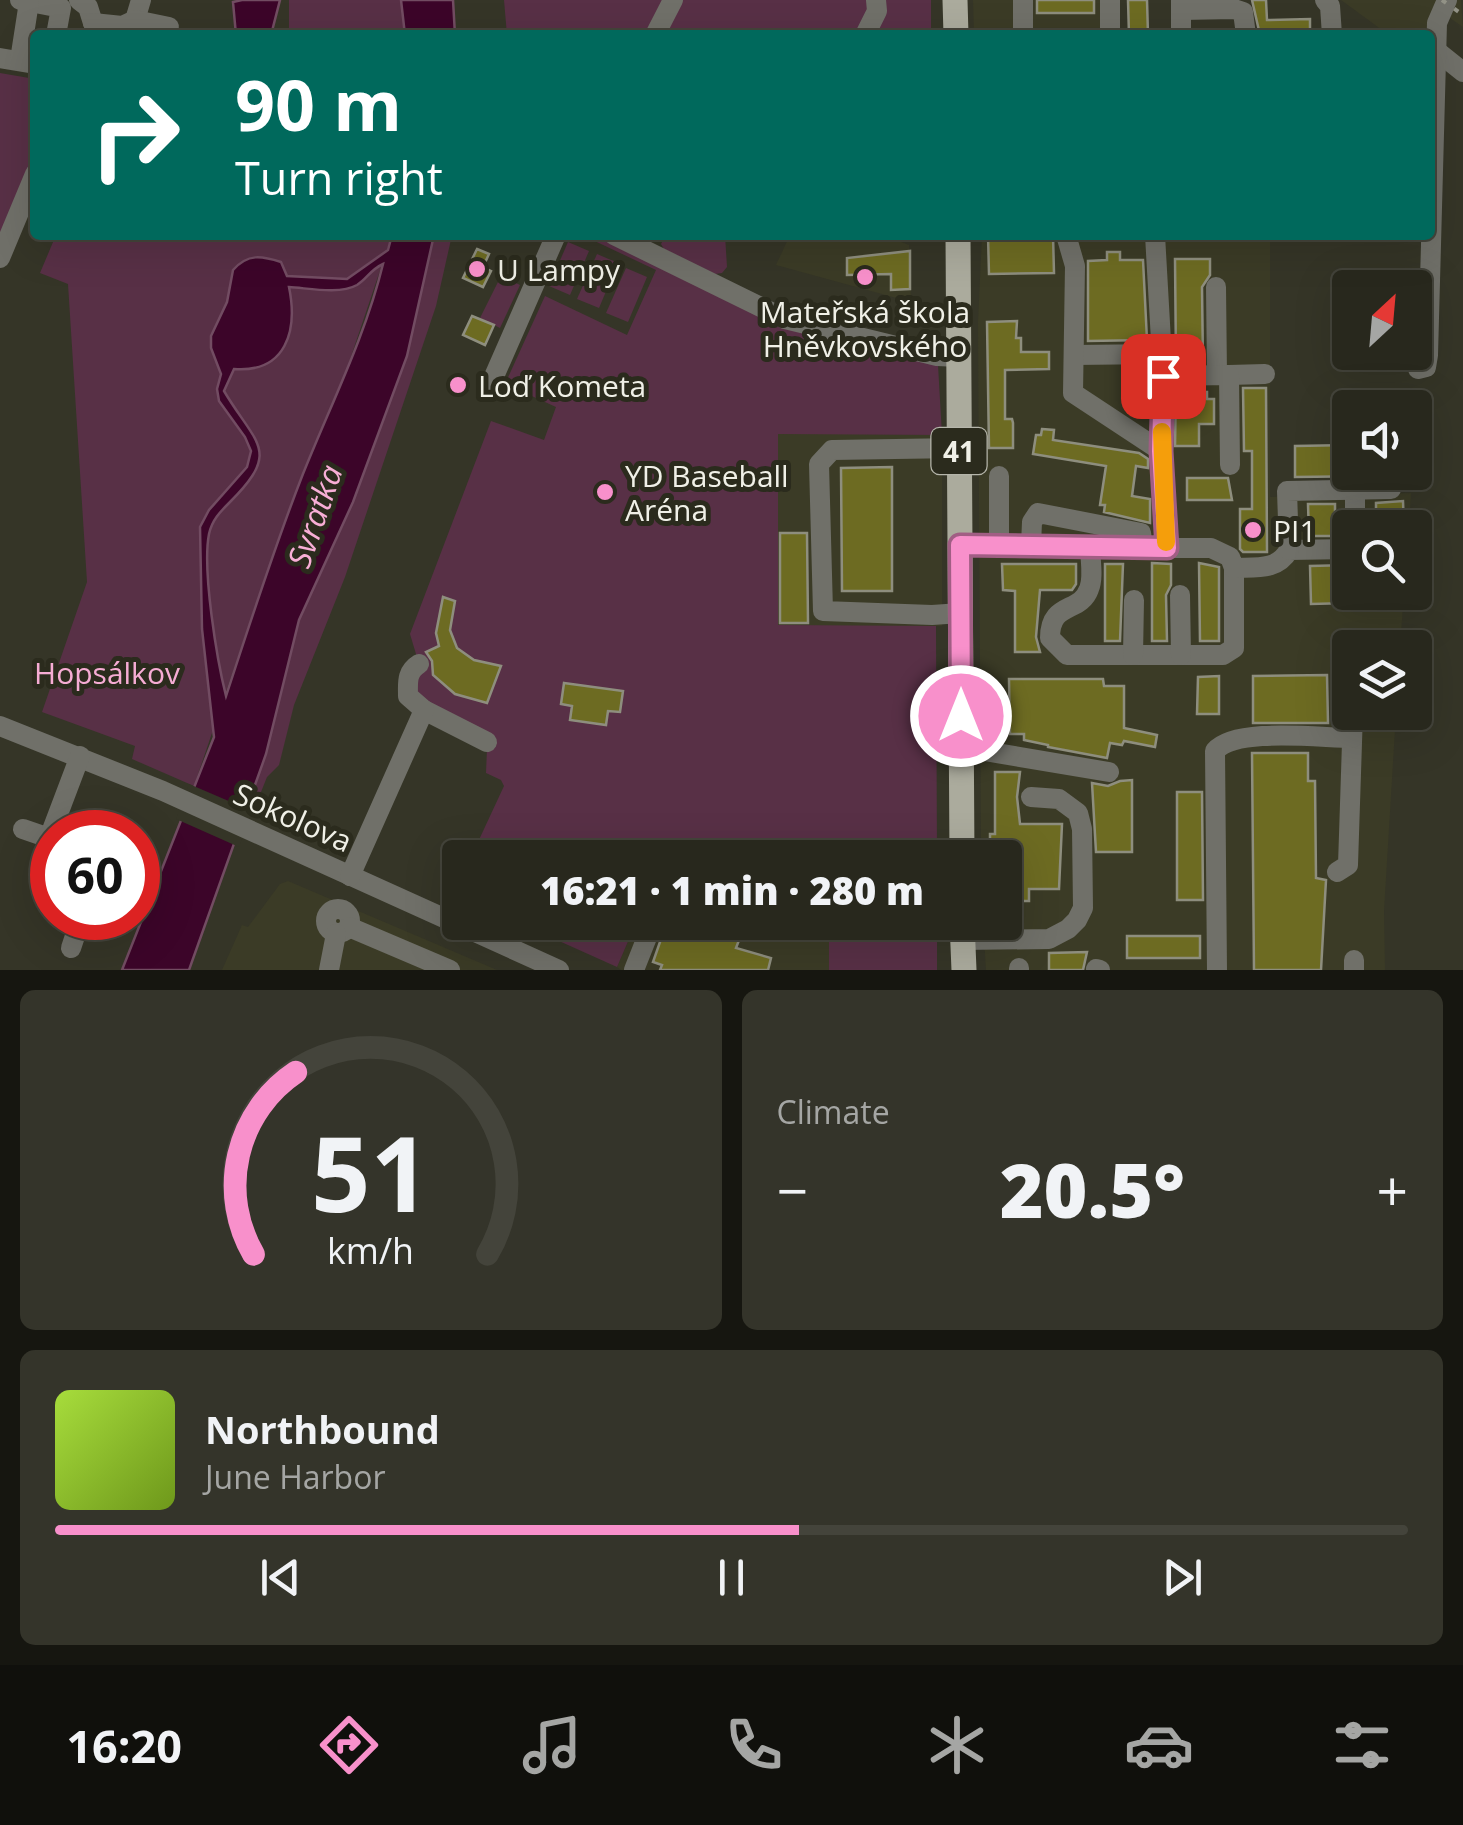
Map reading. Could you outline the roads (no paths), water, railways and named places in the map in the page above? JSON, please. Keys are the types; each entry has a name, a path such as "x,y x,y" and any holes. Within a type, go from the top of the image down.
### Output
{"main road":[{"path":"955,0 956,30"},
{"name":"41","path":"958,240 962,840"},
{"path":"962,940 964,970"}],"street":[{"path":"79,0 88,8 91,29 122,26 138,10 168,27"},
{"path":"658,30 673,0"},
{"path":"867,30 876,12 876,0"},
{"path":"1023,0 1023,30"},
{"path":"1110,0 1110,30"},
{"path":"1325,0 1330,6 1332,30"},
{"path":"1435,143 1438,19 1446,0"},
{"path":"18,61 25,1 61,8 57,30"},
{"path":"1181,5 1243,12 1245,30"},
{"path":"1438,52 1463,72"},
{"path":"0,258 30,186"},
{"path":"492,381 554,240"},
{"path":"624,240 785,319 937,356 958,356"},
{"path":"1068,240 1076,266 1073,394 1161,451"},
{"path":"1157,240 1166,274 1161,451 1167,548"},
{"path":"1431,270 1432,240"},
{"path":"1216,287 1230,465"},
{"path":"1074,355 1162,354"},
{"path":"1163,376 1265,374"},
{"path":"959,448 832,450 819,464 823,611 960,613"},
{"path":"998,476 999,545"},
{"path":"1234,568 1273,566 1283,560 1288,550 1287,491 1355,490 1354,510"},
{"path":"1031,545 1032,522 1038,512 1142,533 1143,547"},
{"path":"960,545 1031,545 1210,548 1230,557 1234,568 1234,648 1223,655 1067,655 1050,638 1054,616 1083,598 1090,588 1090,546"},
{"path":"1288,550 1332,549"},
{"path":"1180,595 1180,655"},
{"path":"1133,655 1134,600"},
{"path":"419,664 408,676 408,696 424,710 487,742"},
{"path":"350,876 424,710"},
{"name":"Sokolova","path":"0,726 163,791 559,970"},
{"path":"1337,872 1348,865 1352,730"},
{"path":"1216,970 1215,751 1223,742 1241,737 1352,738"},
{"path":"962,747 1109,772"},
{"path":"61,810 80,756"},
{"path":"1022,936 1050,939 1068,930 1083,908 1082,829 1078,813 1059,799 1031,797"},
{"path":"23,829 30,832"},
{"path":"329,970 342,930 450,970"},
{"path":"70,948 73,940"},
{"path":"634,970 646,940"}],"water":[{"path":"280,0 272,30 236,30 233,2"},
{"path":"401,0 453,0 455,30 404,30"},
{"name":"Svratka","path":"391,240 433,240 407,356 353,502 299,620 266,754 189,970 122,970 134,940 160,940 160,874 214,737 202,629 200,527 209,510 247,467 251,451 219,401 221,374 211,348 211,336 227,302 233,270 244,261 261,257 281,262 287,276 347,279 388,250","holes":["383,264 357,346 262,587 226,696 209,592 209,534 217,516 256,470 259,458 254,436 224,391 234,369 266,364 284,346 292,319 289,287 350,288"]}],"railway":[{"path":"1442,0 1463,15"}],"place":[{"name":"U Lampy","path":"477,269"},
{"name":"Mateřská škola Hněvkovského","path":"865,277"},
{"name":"Loď Kometa","path":"458,385"},
{"name":"YD Baseball Aréna","path":"605,492"},
{"name":"PI1","path":"1253,530"}],"park label":[{"name":"Hopsálkov","path":"107,672"}]}
